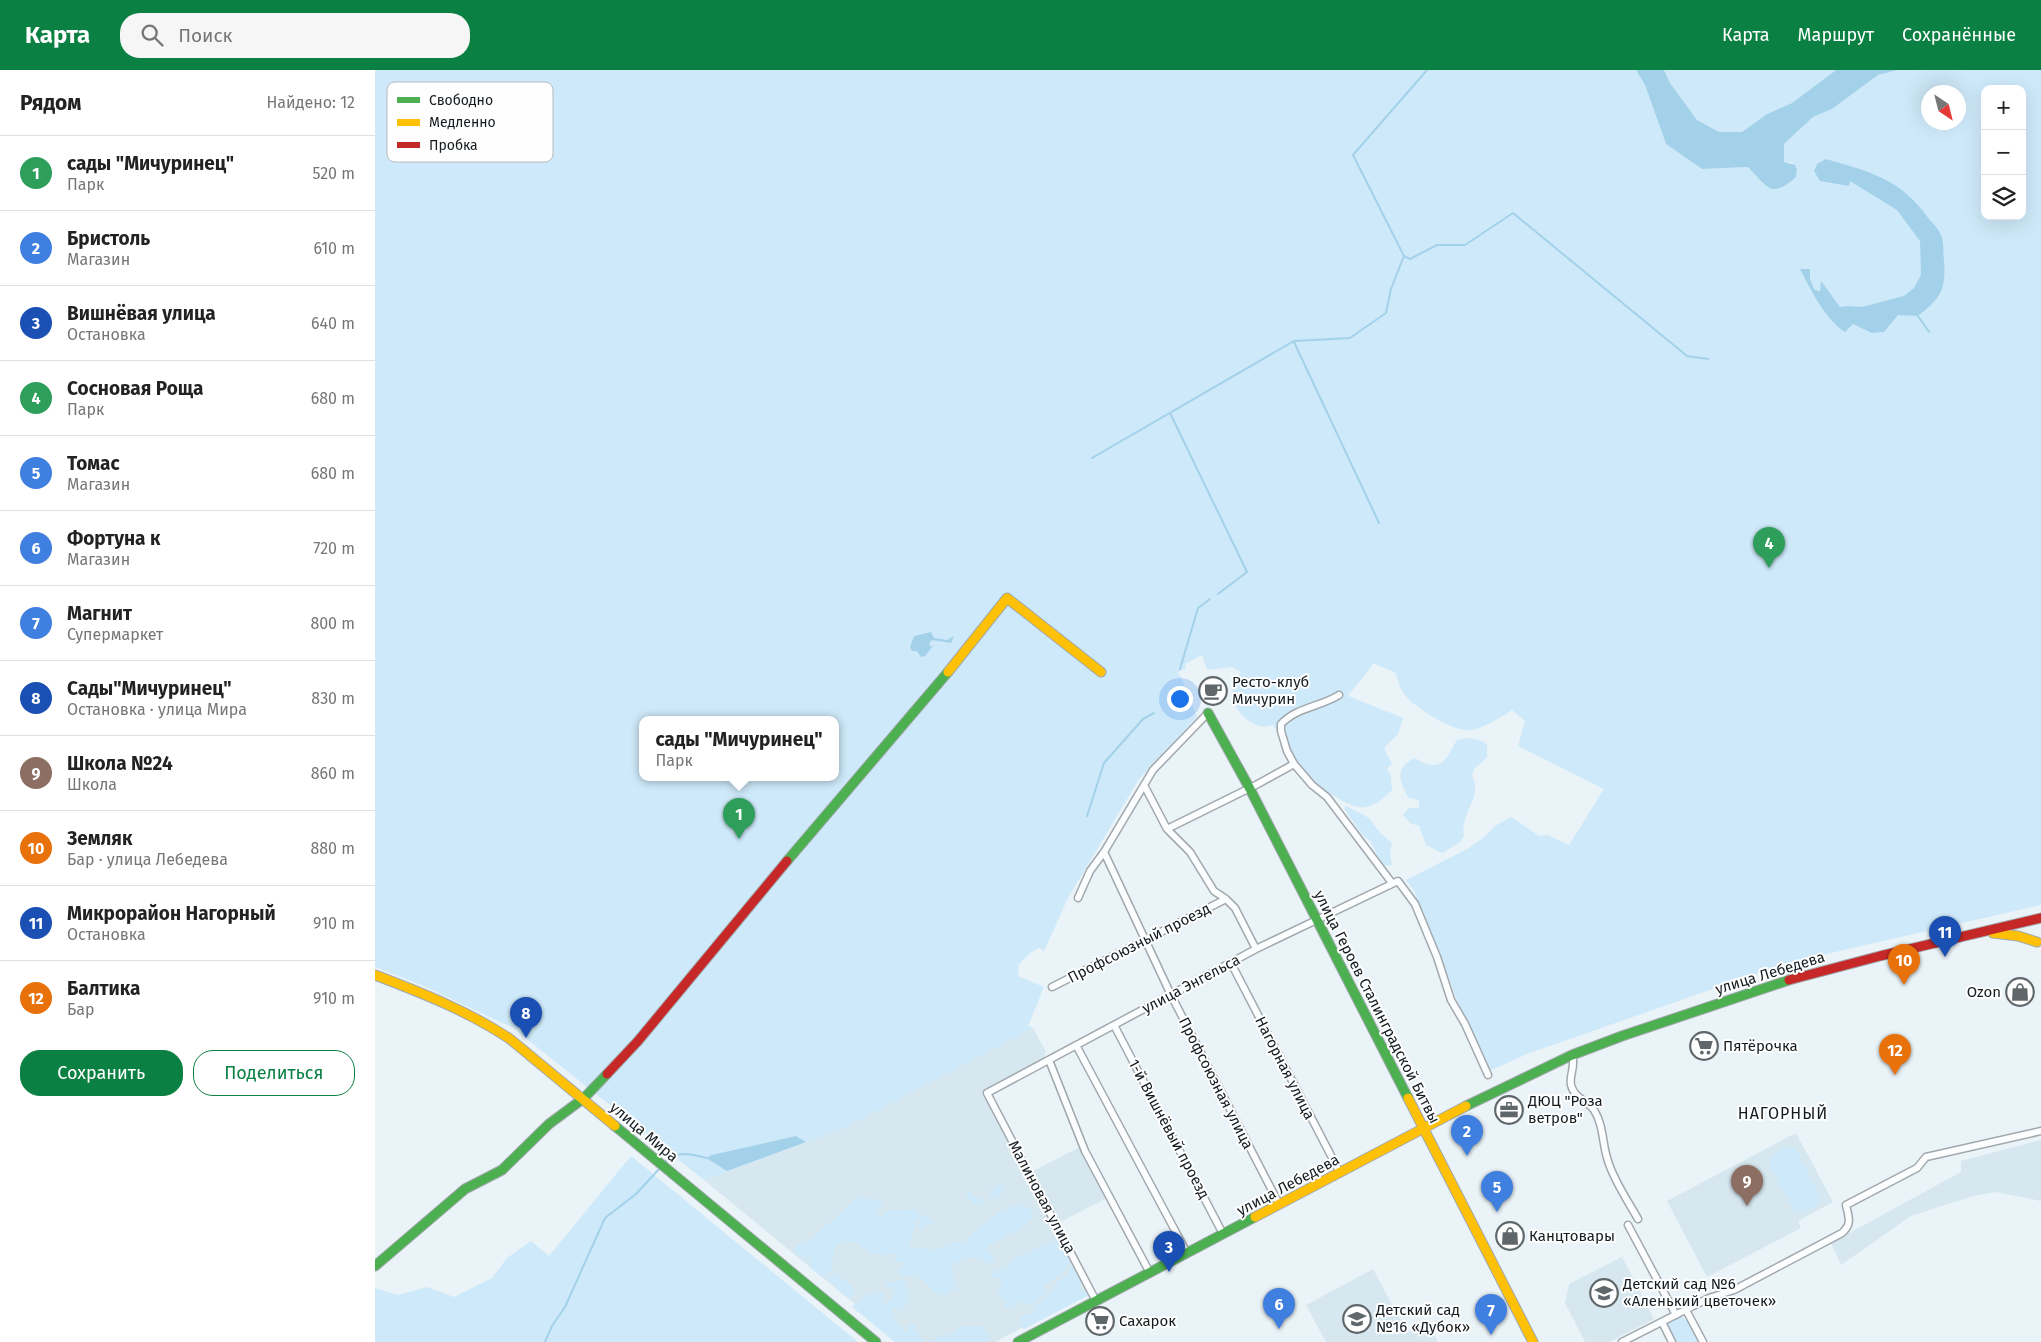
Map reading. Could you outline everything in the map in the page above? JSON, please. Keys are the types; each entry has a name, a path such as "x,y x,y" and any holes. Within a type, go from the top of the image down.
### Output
{"main road":[{"path":"375,1266 465,1190 502,1170 549,1124 584,1098 639,1041 838,799 944,676 1007,598 1101,672"},
{"name":"улица Героев Сталинградской Битвы","path":"1208,713 1250,788 1533,1342"},
{"path":"2039,944 2032,934 2032,929 2036,921 2041,918"},
{"name":"улица Лебедева","path":"1018,1342 1424,1129 1521,1079 1572,1056 1631,1033 1793,979 1885,954 1980,934 2041,918"},
{"name":"улица Лебедева","path":"1980,934 2001,933 2018,936 2039,944"},
{"name":"улица Мира","path":"375,975 429,996 493,1027 584,1098 876,1342"}],"street":[{"path":"1339,695 1320,704 1298,710 1287,717 1281,724 1281,731 1287,751 1294,764 1312,785 1327,797 1415,904 1437,957 1451,1000 1465,1024 1488,1075"},
{"path":"1077,898 1090,871 1104,852 1153,770 1208,713"},
{"path":"1167,829 1294,764"},
{"path":"1143,785 1167,829 1190,852 1214,891 1227,899 1235,908 1256,949"},
{"name":"Профсоюзная улица","path":"1104,852 1171,995 1279,1204"},
{"name":"улица Энгельса","path":"987,1093 1256,949 1395,882"},
{"name":"Профсоюзный проезд","path":"1052,987 1227,899"},
{"name":"Нагорная улица","path":"1231,963 1339,1173"},
{"name":"1-й Вишнёвый проезд","path":"1114,1025 1223,1234"},
{"path":"1076,1045 1187,1253"},
{"path":"1572,1056 1574,1065 1571,1084 1574,1094 1593,1109 1602,1126 1603,1145 1608,1164 1639,1219"},
{"path":"1049,1060 1085,1150 1150,1272"},
{"name":"Малиновая улица","path":"987,1093 1096,1301"},
{"path":"1622,1342 1709,1298 1735,1290 1842,1234 1848,1228 1850,1221 1846,1205 1917,1168 1926,1157 2041,1131"},
{"path":"1628,1225 1676,1315"},
{"path":"1686,1310 1703,1342"},
{"path":"1662,1322 1672,1342"}],"shaded area":[{"path":"375,70 1636,70 1645,85 1666,144 1702,169 1748,167 1765,185 1775,189 1796,177 1797,170 1792,163 1784,162 1784,144 1813,117 1832,109 1878,75 1897,70 2041,70 2041,905 1787,963 1527,1054 1489,1071 1455,995 1441,957 1417,903 1415,892 1406,880 1467,849 1483,838 1495,826 1511,817 1539,836 1548,835 1569,845 1604,789 1518,746 1525,721 1512,710 1492,722 1475,729 1462,730 1453,727 1423,711 1407,698 1396,673 1373,663 1348,696 1403,718 1398,734 1384,748 1392,764 1387,768 1391,777 1392,790 1381,800 1370,806 1360,807 1353,805 1328,792 1309,777 1273,725 1259,726 1241,714 1231,695 1241,672 1232,667 1207,670 1202,655 1185,664 1186,668 1178,672 1197,717 1139,779 1068,898 1044,951 1039,948 1030,953 1019,964 1018,976 1044,987 1028,1026 1033,1028 843,1129 704,1180 513,1028 424,986 375,967"},
{"path":"1636,70 1664,70 1670,83 1697,120 1719,132 1742,132 1767,114 1792,103 1836,70 1897,70 1878,75 1832,109 1813,117 1784,144 1784,162 1795,165 1797,170 1796,177 1781,188 1775,189 1765,185 1748,167 1702,169 1666,144 1645,85"},
{"path":"1664,70 1836,70 1792,103 1767,114 1742,132 1719,132 1697,120 1670,83"},
{"path":"1826,159 1871,173 1896,186 1918,205 1941,235 1944,279 1940,293 1932,304 1918,316 1898,315 1884,332 1872,333 1853,324 1845,332 1837,326 1824,311 1800,269 1810,269 1810,279 1814,289 1820,292 1821,281 1840,307 1862,307 1904,296 1914,288 1921,275 1920,241 1897,210 1850,181 1849,186 1820,181 1814,171 1817,164"},
{"path":"931,632 934,638 947,640 954,636 951,643 932,640 929,644 931,647 934,645 925,656 921,657 917,651 912,651 910,647 914,636"},
{"path":"1468,738 1487,744 1487,757 1474,769 1472,776 1475,791 1463,827 1464,836 1459,843 1442,853 1426,845 1419,826 1410,823 1403,815 1409,808 1419,808 1419,800 1409,798 1400,775 1404,766 1415,758 1421,762 1433,765 1441,763 1448,756 1457,740"},
{"path":"1346,806 1369,818 1380,833 1392,843 1390,853 1392,865 1383,866 1370,841 1362,835 1344,808"},
{"path":"1033,1028 1046,1052 1043,1060 985,1089 997,1112 994,1114 1010,1141 1088,1292 995,1342 901,1342 704,1180 843,1129"},
{"path":"1796,1133 1833,1202 1798,1221 1801,1228 1707,1277 1667,1201"},
{"path":"796,1136 806,1142 727,1171 706,1158 712,1155"},
{"path":"2041,1140 2041,1201 1996,1192 1973,1196 1911,1216 1841,1265 1831,1243 1961,1172 1961,1161"},
{"path":"1080,1147 1107,1198 1060,1222 1033,1171"},
{"path":"1789,1147 1796,1149 1820,1196 1819,1204 1804,1212 1794,1211 1770,1167 1772,1156 1780,1149"},
{"path":"631,1156 858,1342 375,1342 375,1288 398,1295 427,1287 454,1297 492,1278 507,1258 531,1241 549,1256"},
{"path":"999,1184 1006,1189 996,1198 990,1196 990,1190"},
{"path":"970,1192 977,1198 985,1200 983,1204 972,1203 965,1193"},
{"path":"862,1196 873,1201 881,1198 883,1202 877,1208 880,1217 883,1218 887,1211 914,1209 924,1216 933,1219 933,1223 926,1226 923,1230 918,1229 920,1219 915,1220 916,1224 909,1245 913,1249 919,1247 936,1250 957,1241 967,1245 967,1238 1001,1211 1011,1207 1020,1205 1028,1208 1034,1216 1025,1226 987,1247 995,1262 990,1264 973,1257 953,1264 952,1269 956,1289 944,1296 933,1291 920,1277 898,1275 898,1271 906,1262 898,1263 893,1260 897,1256 896,1253 875,1254 856,1243 848,1241 835,1247 831,1270 823,1277 810,1268 811,1263 808,1258 799,1257 793,1251 798,1244 813,1238 855,1199"},
{"path":"1057,1240 1062,1243 1070,1261 1064,1272 1044,1286 1046,1294 1032,1304 1018,1302 1013,1308 1007,1309 1004,1305 1006,1301 998,1295 1002,1283 998,1278 992,1278 991,1272 1008,1266 1014,1259"},
{"name":"Детский сад №6 «Аленький цветочек»","path":"1622,1257 1654,1319 1609,1342 1585,1342 1565,1303 1569,1284"},
{"path":"1073,1261 1082,1282 1079,1288 1089,1295 1024,1329 1019,1325 1020,1319 1026,1314 1035,1313 1034,1308 1051,1292 1060,1279 1069,1275 1069,1268"},
{"name":"Детский сад №16 «Дубок»","path":"1373,1269 1407,1332 1427,1322 1438,1342 1326,1342 1306,1305"},
{"path":"836,1273 855,1290 852,1297 848,1298 830,1282 828,1278"},
{"path":"905,1281 910,1298 901,1312 896,1308 892,1311 892,1316 904,1331 908,1330 910,1322 913,1323 921,1338 927,1342 895,1342 852,1307 865,1296 878,1292 882,1292 884,1299 881,1305 886,1305 895,1293 892,1288 885,1287 885,1283"},
{"path":"1680,1316 1688,1323 1698,1342 1674,1342 1667,1328 1668,1322"},
{"path":"961,1326 982,1326 990,1338 988,1342 929,1342 955,1331"}],"waterway":[{"path":"1427,70 1353,155 1404,256 1410,259 1437,245 1465,245 1513,213 1687,356 1708,359"},
{"path":"1092,458 1294,341 1350,338 1386,313 1391,289 1404,256"},
{"path":"1918,316 1929,332"},
{"path":"1294,342 1379,523"},
{"path":"1170,413 1247,572 1218,594"},
{"path":"1180,669 1198,608 1210,599"},
{"path":"1087,816 1104,763 1143,719 1154,713"},
{"path":"665,1162 679,1154 690,1154 706,1158"},
{"path":"545,1342 552,1326 565,1307 605,1218 636,1194 660,1168"}],"traffic: fast":[{"path":"787,861 948,672"},
{"path":"1208,713 1250,789 1408,1098"},
{"path":"1466,1106 1572,1055 1622,1036 1789,980"},
{"path":"375,1266 465,1189 502,1170 549,1124 584,1098 607,1074"},
{"path":"615,1126 876,1342"},
{"path":"1018,1342 1255,1217"}],"traffic: slow":[{"path":"948,672 1007,598 1101,672"},
{"path":"1993,933 2018,936 2037,942"},
{"path":"375,975 444,1003 510,1039 615,1126"},
{"path":"1408,1098 1533,1342"},
{"path":"1255,1217 1466,1106"}],"traffic: jam":[{"path":"607,1074 638,1041 787,861"},
{"path":"1789,980 1880,956 2041,918"}],"place":[{"name":"Сосновая Роща","path":"1769,568"},
{"name":"Ресто-клуб Мичурин","path":"1213,691"},
{"name":"сады \"Мичуринец\"","path":"739,839"},
{"name":"Микрорайон Нагорный","path":"1945,957"},
{"name":"Земляк","path":"1904,985"},
{"name":"Ozon","path":"2020,992"},
{"name":"Сады\"Мичуринец\"","path":"526,1038"},
{"name":"Пятёрочка","path":"1704,1046"},
{"name":"Балтика","path":"1895,1075"},
{"name":"ДЮЦ \"Роза ветров\"","path":"1509,1110"},
{"name":"Бристоль","path":"1467,1156"},
{"name":"Школа №24","path":"1747,1206"},
{"name":"Томас","path":"1497,1212"},
{"name":"Канцтовары","path":"1510,1236"},
{"name":"Вишнёвая улица","path":"1169,1272"},
{"name":"Детский сад №6 «Аленький цветочек»","path":"1604,1293"},
{"name":"Детский сад №16 «Дубок»","path":"1357,1319"},
{"name":"Сахарок","path":"1100,1321"},
{"name":"Фортуна к","path":"1279,1329"},
{"name":"Магнит","path":"1491,1335"}],"district":[{"name":"НАГОРНЫЙ","path":"1783,1113"}]}
